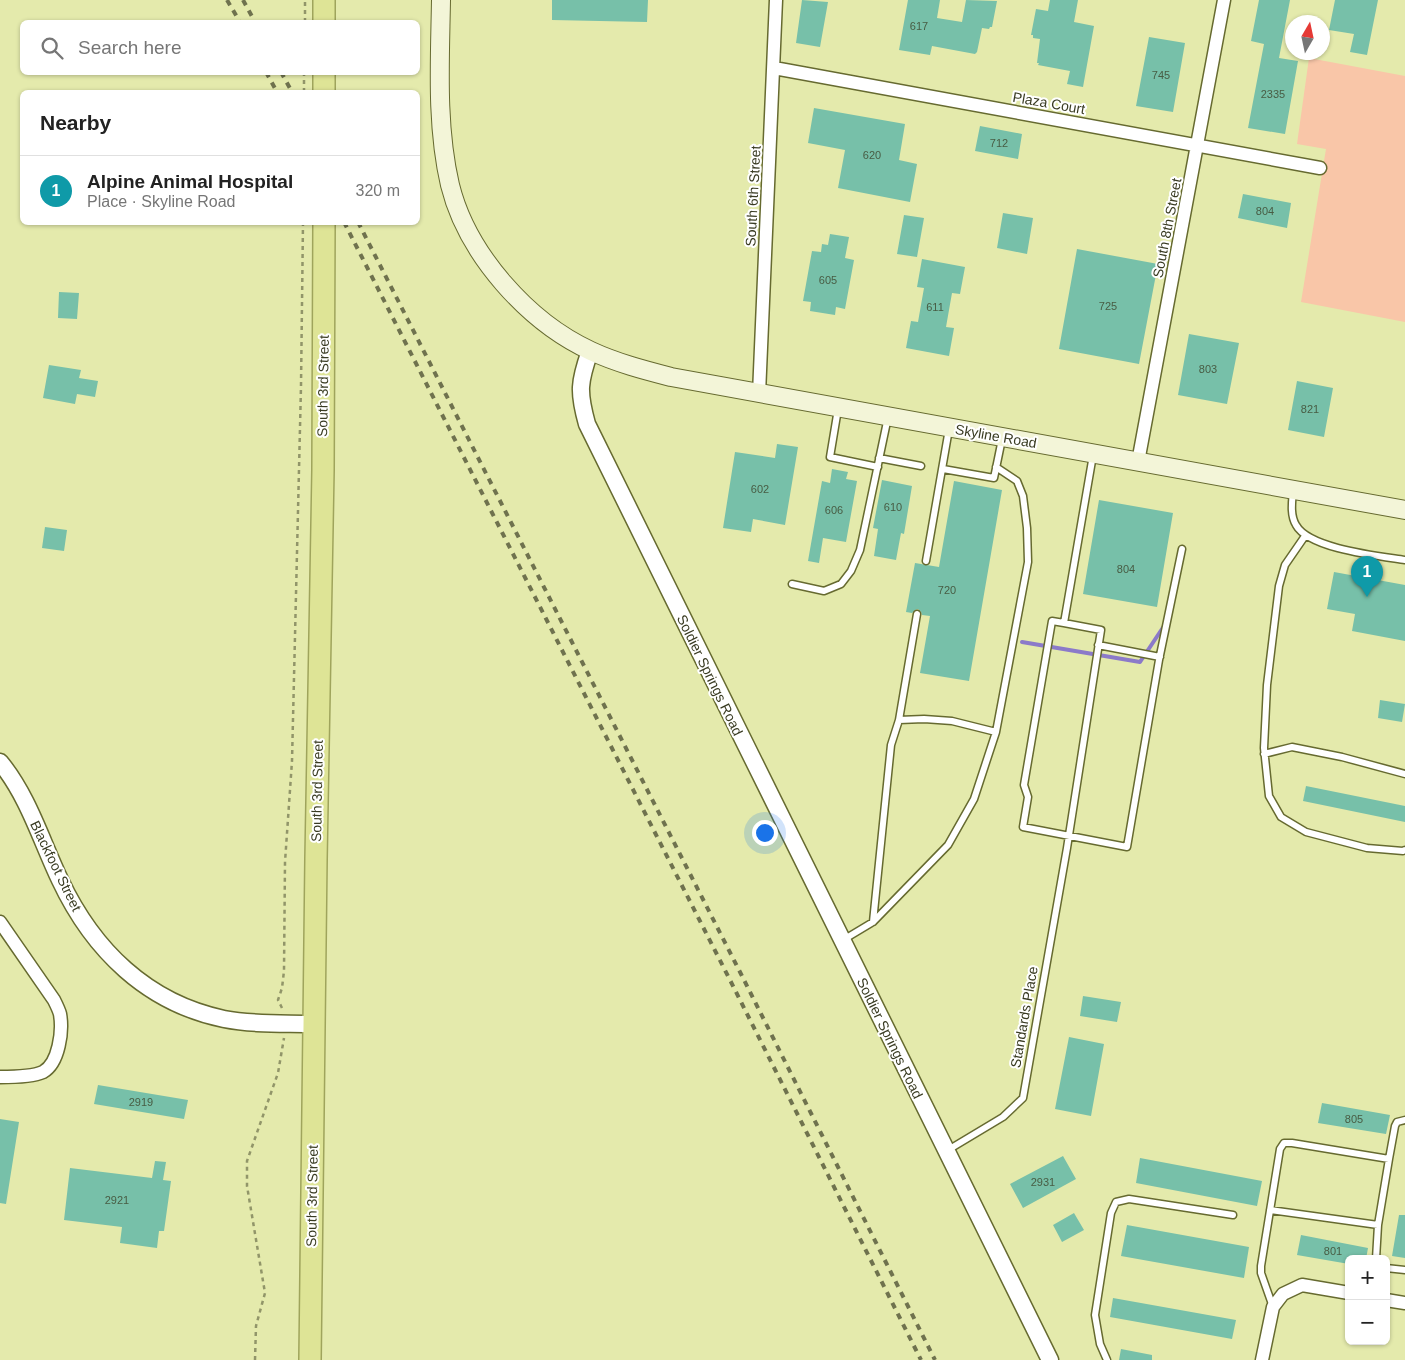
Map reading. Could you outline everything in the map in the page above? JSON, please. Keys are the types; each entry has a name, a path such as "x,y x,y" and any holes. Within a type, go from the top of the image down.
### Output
{"highway":[{"path":"324,0 324,20"},
{"path":"324,75 324,90"},
{"name":"South 3rd Street","path":"310,1360 324,356 324,225"}],"main road":[{"path":"441,0 441,120 451,186 462,218 489,265 512,293 536,316 561,334 590,351"},
{"name":"Skyline Road","path":"590,351 628,366 670,377 1405,510"}],"street":[{"name":"South 6th Street","path":"759,394 776,0"},
{"name":"South 8th Street","path":"1138,462 1224,0"},
{"name":"Plaza Court","path":"774,68 1320,168"},
{"name":"Soldier Springs Road","path":"590,351 580,386 581,402 587,424 1050,1360"},
{"name":"Blackfoot Street","path":"0,762 9,773 27,804 60,881 76,911 111,957 132,975 157,994 188,1009 224,1019 259,1023 315,1024"},
{"path":"0,922 54,1000 60,1014 61,1032 59,1048 51,1063 43,1072 17,1077 0,1077"},
{"path":"1262,1360 1273,1307 1283,1294 1302,1285 1345,1292"},
{"path":"1390,1301 1405,1303"}],"lane":[{"path":"839,408 830,456 878,467"},
{"path":"792,584 824,591 841,584 851,571 860,550 888,417"},
{"path":"926,560 950,428"},
{"path":"943,469 994,478 1002,437"},
{"path":"1064,623 1093,454"},
{"path":"879,458 921,466"},
{"path":"842,941 873,922 948,846 974,799 996,732 1028,562 1023,496 1017,481 996,468"},
{"path":"1293,489 1291,510 1296,525 1305,536 1325,545 1405,560"},
{"path":"1305,536 1285,565 1279,586 1267,685 1264,754 1269,796 1281,818 1306,832 1367,848 1405,850"},
{"path":"1160,657 1098,645 1101,630 1052,621 1024,785 1028,797 1023,827 1127,847 1160,657 1182,549"},
{"path":"873,922 891,745 899,720 917,614"},
{"name":"Standards Place","path":"946,1150 1002,1118 1023,1098 1069,836 1098,645"},
{"path":"899,720 952,721 996,732"},
{"path":"1264,754 1292,747 1342,756 1405,774"},
{"path":"1376,1255 1378,1225 1395,1126 1397,1122 1405,1120"},
{"path":"1273,1307 1261,1273 1261,1266 1280,1149 1284,1143 1389,1159"},
{"path":"1107,1360 1100,1344 1095,1315 1110,1222 1116,1202 1129,1199 1233,1215"},
{"path":"1270,1210 1378,1225"},
{"path":"1390,1268 1405,1270"}],"path":[{"path":"305,0 305,20"},
{"path":"304,75 304,90"},
{"path":"255,1360 256,1326 265,1294 247,1186 247,1161 278,1073 287,1023 278,1000 284,971 285,862 292,761 303,225"}],"shaded area":[{"path":"1309,60 1320,60 1405,76 1405,322 1301,302 1326,149 1297,144"}],"building":[{"path":"552,0 648,0 647,22 552,20"},
{"path":"802,0 828,2 820,47 796,43"},
{"path":"908,0 940,0 937,18 962,22 966,0 997,1 992,27 989,29 982,28 975,54 932,46 930,55 899,50"},
{"path":"1050,0 1078,0 1074,22 1094,26 1083,87 1067,84 1070,71 1038,65 1039,63 1037,63 1040,39 1033,38 1033,35 1031,35 1036,9 1048,11"},
{"path":"1259,0 1290,0 1287,15 1285,15 1285,26 1279,58 1298,61 1285,134 1248,128 1264,44 1251,41"},
{"path":"1335,0 1378,0 1367,55 1350,52 1354,34 1330,30"},
{"path":"1149,37 1185,43 1173,112 1136,106"},
{"path":"814,108 905,124 899,160 917,164 910,202 838,188 845,150 808,143"},
{"path":"980,126 1022,134 1018,159 975,151"},
{"path":"1243,194 1291,203 1287,228 1238,218"},
{"path":"1003,213 1033,218 1027,254 997,248"},
{"path":"904,215 924,218 917,257 897,254"},
{"path":"830,234 849,237 845,258 854,260 845,309 836,307 835,315 810,311 811,302 803,301 812,251 821,252 822,244 828,245"},
{"path":"1077,249 1158,264 1139,364 1059,349"},
{"path":"922,259 965,267 960,294 952,293 946,327 954,328 949,356 906,348 911,321 918,322 924,288 917,287"},
{"path":"59,292 79,293 77,319 58,318"},
{"path":"1189,334 1239,343 1227,404 1178,395"},
{"path":"49,365 81,370 79,378 98,381 95,397 77,394 75,404 43,398"},
{"path":"1297,381 1333,388 1324,437 1288,430"},
{"path":"777,444 798,447 785,525 753,519 751,532 723,528 735,452 775,458"},
{"path":"832,469 848,472 846,479 857,481 846,542 823,538 819,563 808,561 822,481 830,483"},
{"path":"882,480 912,486 904,534 901,533 896,560 874,556 878,529 873,528"},
{"path":"954,481 1002,490 969,681 920,673 930,616 922,615 918,609 912,613 906,612 915,563 939,567"},
{"path":"1099,500 1173,513 1157,607 1083,594"},
{"path":"45,527 67,530 64,551 42,548"},
{"path":"1334,572 1405,585 1405,641 1352,631 1355,614 1327,609"},
{"path":"1380,700 1405,704 1402,722 1378,718"},
{"path":"1306,786 1405,806 1405,822 1303,801"},
{"path":"1083,996 1121,1002 1117,1022 1080,1016"},
{"path":"1069,1037 1104,1044 1091,1116 1055,1109"},
{"path":"98,1085 188,1100 184,1119 94,1104"},
{"path":"1322,1103 1390,1115 1386,1134 1318,1123"},
{"path":"0,1119 19,1122 6,1204 0,1203"},
{"path":"1063,1156 1076,1179 1023,1208 1010,1184"},
{"path":"1140,1158 1262,1181 1257,1206 1136,1183"},
{"path":"155,1161 166,1162 163,1180 171,1181 164,1231 159,1231 157,1248 120,1243 122,1227 64,1220 70,1168 152,1178"},
{"path":"1074,1213 1084,1230 1062,1242 1053,1225"},
{"path":"1399,1215 1405,1215 1405,1258 1392,1256"},
{"path":"1127,1225 1249,1247 1244,1278 1121,1256"},
{"path":"1301,1235 1368,1248 1367,1255 1345,1255 1345,1263 1297,1255"},
{"path":"1113,1298 1236,1320 1232,1339 1110,1317"},
{"path":"1121,1349 1152,1355 1152,1360 1119,1360"}],"waterway":[{"path":"1022,642 1140,662 1164,626"}],"railway":[{"path":"227,0 239,20"},
{"path":"243,0 254,20"},
{"path":"268,75 276,90"},
{"path":"283,75 291,90"},
{"path":"346,225 921,1360"},
{"path":"360,225 741,974 935,1360"}],"place":[{"name":"Alpine Animal Hospital","path":"1367,597"}]}
